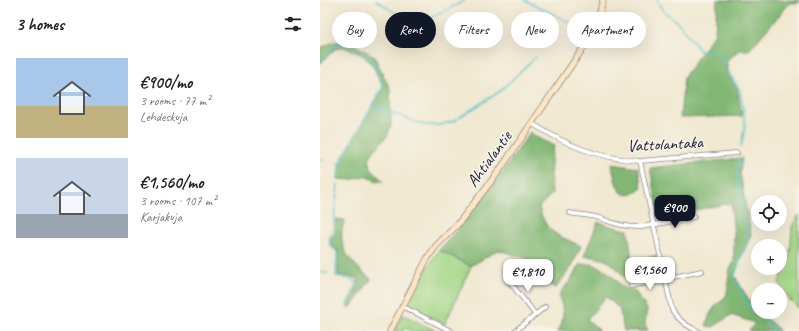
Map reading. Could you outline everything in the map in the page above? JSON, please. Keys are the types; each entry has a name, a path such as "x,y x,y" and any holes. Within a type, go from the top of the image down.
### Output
{"street":[{"name":"Ahtialantie","path":"390,331 427,258 436,246 458,224 499,171 588,41 595,29 603,0"},
{"name":"Vattolantaka","path":"531,123 555,138 589,152 621,159 640,161 736,153"},
{"path":"640,161 672,310 677,318 698,331"},
{"path":"570,213 598,218 634,228 694,217"},
{"path":"631,286 702,272"},
{"path":"509,281 535,314"},
{"path":"402,306 451,331"},
{"path":"515,331 545,307"}],"green space":[{"path":"717,0 799,0 799,3 790,3 749,50 739,50 727,61 727,73 737,89 742,116 680,118 684,77 715,33"},
{"path":"332,43 332,48 340,48 335,49 320,64 320,48"},
{"path":"346,48 360,48 374,56 390,89 391,124 388,135 373,152 369,159 371,169 383,181 377,181 364,176 350,180 338,179 339,164 383,87 373,66 363,55"},
{"path":"530,132 554,146 551,164 552,194 539,207 545,223 559,236 581,246 572,266 555,289 526,258 498,250 471,266 439,250 465,221 500,176"},
{"path":"742,158 740,173 751,235 734,275 751,304 751,319 767,319 780,331 749,331 755,323 731,315 713,327 706,326 710,314 716,305 723,300 727,294 729,271 734,262 734,237 731,203 660,217 650,168"},
{"path":"612,164 638,168 642,188 628,195 623,194 617,185"},
{"path":"799,215 799,309 787,295 787,283 779,282 782,275 787,275 787,263 790,256 792,226"},
{"path":"336,219 345,220 342,229 342,238 346,253 357,267 371,279 351,307 347,307 358,285 357,278 338,275 338,251 331,245 331,238 335,233"},
{"path":"598,222 628,230 632,260 656,256 661,277 646,280 627,279 611,263 598,258 584,256"},
{"path":"439,250 471,266 445,324 408,305"},
{"path":"593,264 610,274 620,285 634,290 647,309 645,324 648,331 624,331 619,308 606,297 587,319 600,331 557,331 563,319 562,305 559,296 562,290 571,280 579,265"},
{"path":"404,315 434,331 412,331 405,328 403,331 394,331"}],"waterway":[{"path":"376,0 395,13 410,20 417,21 425,20 465,0"},
{"path":"525,0 567,21"},
{"path":"657,0 663,11 681,26 700,51 713,50 727,64 729,73 739,89 743,107 745,126 741,147"},
{"path":"320,62 336,45 345,44 365,54 374,64 383,87 339,164 338,179"},
{"path":"373,106 425,125 439,125 454,121 499,92 536,57"},
{"path":"740,157 737,176 748,239 734,277 748,304 777,331"},
{"path":"320,159 324,160"},
{"path":"338,184 333,229 329,239 330,245 337,252 336,276 354,280 356,286 347,304"},
{"path":"320,272 327,273"}]}
